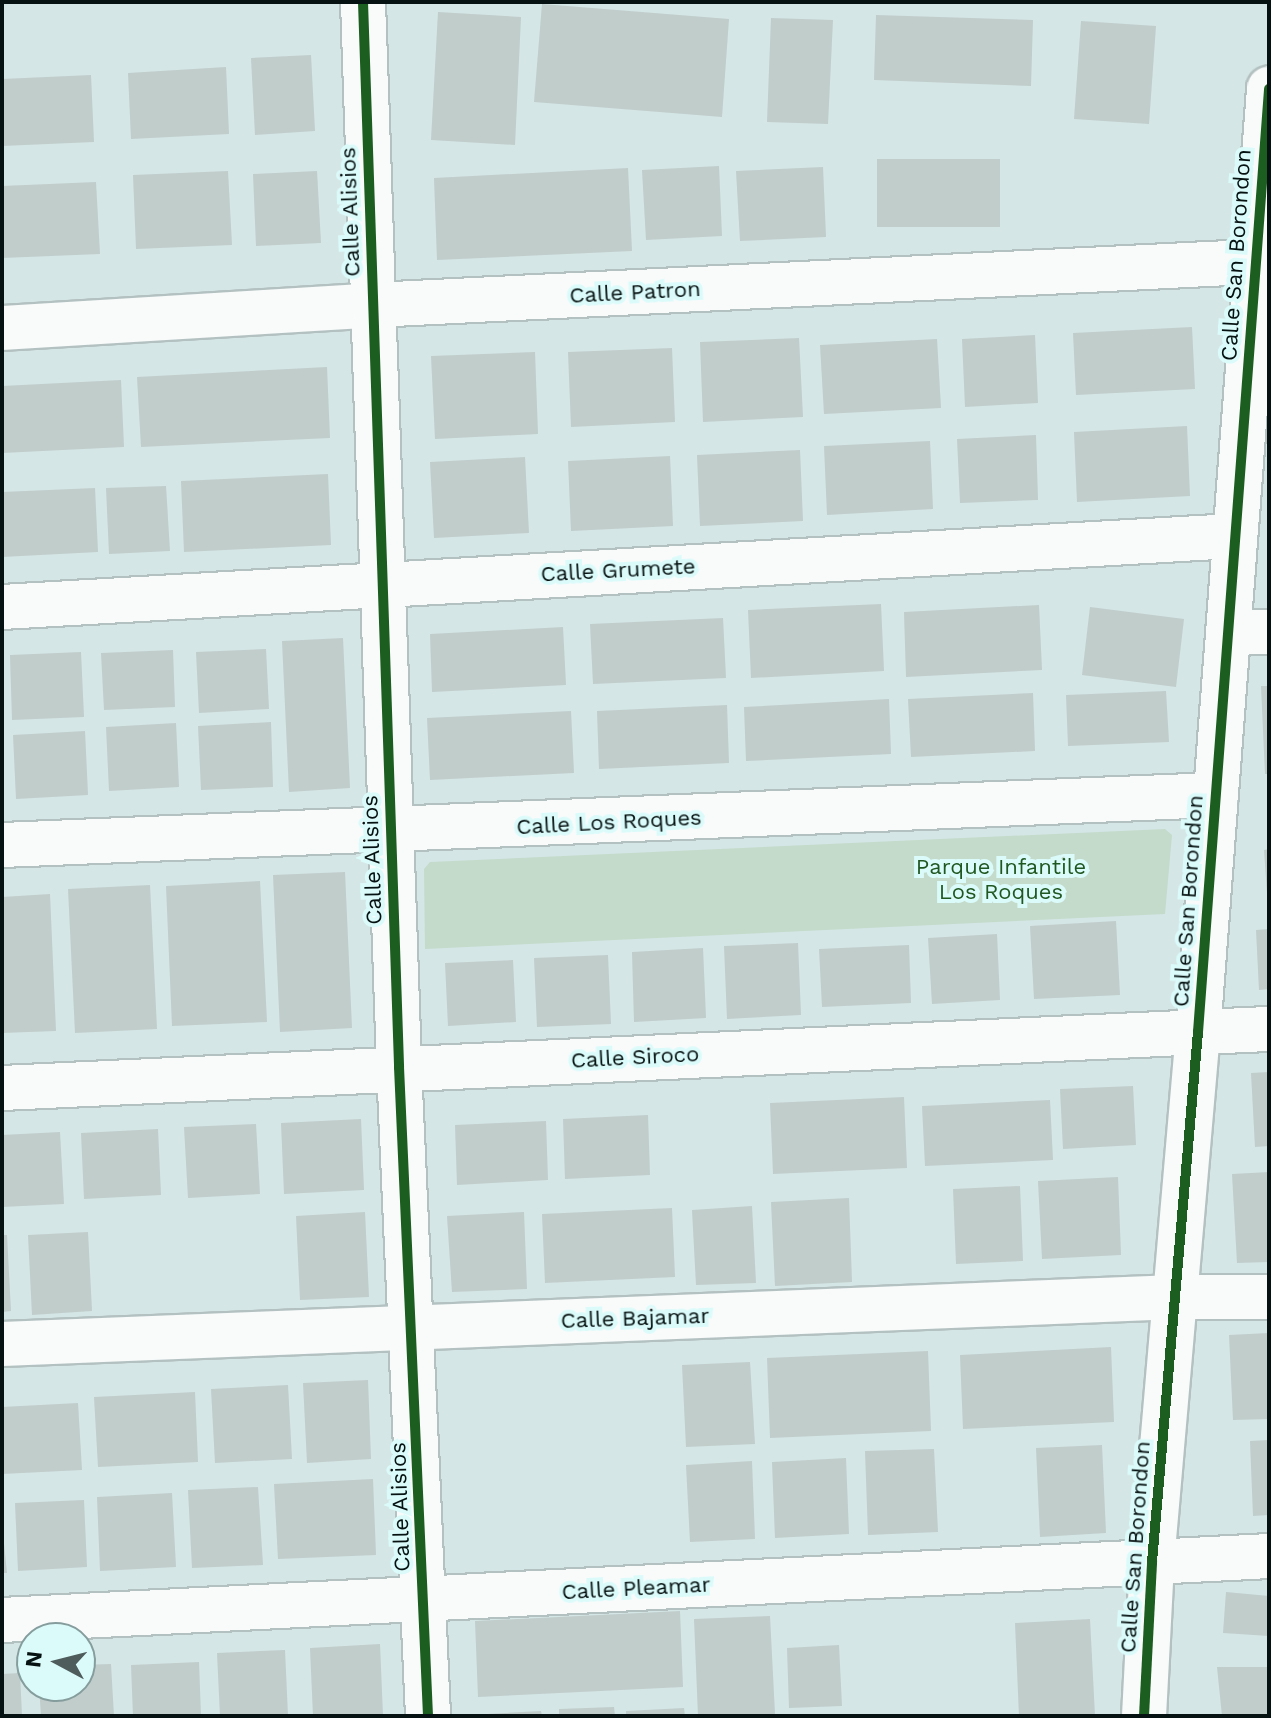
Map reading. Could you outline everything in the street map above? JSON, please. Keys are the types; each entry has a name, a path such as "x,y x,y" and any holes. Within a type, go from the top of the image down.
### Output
{"street":[{"name":"Calle Alisios","path":"363,2 399,1067 413,1325 428,1716"},
{"name":"Calle San Borondon","path":"1144,1716 1152,1562 1216,795 1248,633 1235,536 1262,261 1269,89"},
{"name":"Calle Patron","path":"2,328 373,305 1262,261"},
{"name":"Calle Grumete","path":"2,607 1235,536"},
{"name":"Calle Los Roques","path":"2,845 1216,795"},
{"name":"Calle Siroco","path":"2,1088 399,1067 1269,1029"},
{"name":"Calle Bajamar","path":"2,1344 413,1325 1176,1297 1269,1297"},
{"name":"Calle Pleamar","path":"2,1620 1269,1556"}],"green space":[{"name":"Parque Infantile Los Roques","path":"1165,829 1172,835 1165,914 425,949 424,869 430,862"}],"building":[{"path":"542,4 729,19 722,117 534,102"},
{"path":"438,12 521,17 515,145 431,140"},
{"path":"876,15 1033,20 1031,86 874,80"},
{"path":"771,18 833,20 828,124 767,122"},
{"path":"1081,21 1156,26 1149,124 1074,119"},
{"path":"311,55 315,131 255,135 251,58"},
{"path":"226,67 229,134 131,139 128,73"},
{"path":"91,75 94,142 2,146 2,79"},
{"path":"877,159 1000,159 1000,227 877,227"},
{"path":"719,166 722,236 646,240 642,170"},
{"path":"823,167 826,237 740,241 736,171"},
{"path":"628,168 632,251 437,260 434,178"},
{"path":"228,171 232,245 136,249 133,175"},
{"path":"317,171 321,243 256,246 253,174"},
{"path":"96,182 100,254 2,258 2,186"},
{"path":"1192,327 1195,389 1076,395 1073,333"},
{"path":"1035,335 1038,403 965,407 962,339"},
{"path":"799,338 803,417 703,422 700,342"},
{"path":"937,339 941,408 824,414 820,345"},
{"path":"672,348 675,422 571,427 568,352"},
{"path":"535,352 538,434 435,439 431,356"},
{"path":"327,367 330,438 141,447 137,377"},
{"path":"121,380 124,447 2,453 2,386"},
{"path":"1187,426 1190,496 1077,502 1074,432"},
{"path":"1036,435 1038,500 960,503 957,439"},
{"path":"930,441 933,509 827,515 824,446"},
{"path":"800,450 803,521 700,526 697,455"},
{"path":"670,456 673,526 571,531 568,461"},
{"path":"525,457 529,533 434,538 430,462"},
{"path":"328,474 331,545 184,552 181,481"},
{"path":"166,486 170,551 109,554 106,488"},
{"path":"95,488 98,552 2,557 2,492"},
{"path":"881,604 884,671 751,678 748,610"},
{"path":"1039,605 1042,670 906,677 904,612"},
{"path":"1090,607 1184,619 1176,687 1082,675"},
{"path":"723,618 726,678 593,684 590,624"},
{"path":"563,627 566,685 432,692 430,634"},
{"path":"343,638 350,788 289,792 282,641"},
{"path":"266,649 269,709 199,713 196,652"},
{"path":"173,650 175,707 104,710 101,653"},
{"path":"81,652 84,717 12,720 10,655"},
{"path":"1261,686 1269,686 1269,774 1265,774"},
{"path":"1166,691 1169,742 1068,746 1066,695"},
{"path":"1033,693 1035,751 911,757 908,699"},
{"path":"889,699 891,754 746,761 744,707"},
{"path":"727,705 729,763 599,769 597,711"},
{"path":"571,711 574,773 430,780 427,718"},
{"path":"271,722 273,787 201,790 198,726"},
{"path":"176,723 179,787 109,791 106,727"},
{"path":"85,731 88,795 16,799 13,735"},
{"path":"1269,849 1269,893 1267,893 1264,850"},
{"path":"345,872 352,1028 280,1032 273,875"},
{"path":"260,881 267,1022 172,1026 166,886"},
{"path":"150,885 157,1029 75,1033 68,889"},
{"path":"50,894 56,1031 2,1033 2,897"},
{"path":"1116,921 1120,995 1034,999 1030,926"},
{"path":"1269,929 1269,989 1259,990 1256,930"},
{"path":"997,934 1000,1000 932,1004 928,938"},
{"path":"798,943 801,1015 727,1019 724,946"},
{"path":"909,945 911,1003 822,1007 819,949"},
{"path":"703,948 706,1018 634,1022 632,952"},
{"path":"608,955 611,1024 537,1027 534,958"},
{"path":"513,960 516,1022 448,1026 445,963"},
{"path":"1269,1072 1269,1146 1255,1147 1251,1073"},
{"path":"1133,1086 1136,1145 1063,1149 1060,1089"},
{"path":"904,1097 907,1168 773,1174 770,1103"},
{"path":"1050,1100 1053,1160 925,1166 922,1106"},
{"path":"648,1115 650,1175 565,1179 563,1119"},
{"path":"361,1119 364,1190 284,1194 281,1123"},
{"path":"546,1121 548,1180 457,1185 455,1125"},
{"path":"256,1124 260,1194 188,1198 184,1127"},
{"path":"158,1129 161,1195 84,1199 81,1133"},
{"path":"60,1132 64,1204 2,1207 2,1135"},
{"path":"1269,1172 1269,1262 1237,1263 1232,1174"},
{"path":"1118,1177 1121,1255 1042,1259 1038,1181"},
{"path":"1020,1186 1023,1261 956,1264 953,1189"},
{"path":"849,1198 852,1282 775,1286 771,1202"},
{"path":"752,1206 756,1283 696,1285 692,1210"},
{"path":"672,1208 675,1277 545,1283 542,1214"},
{"path":"365,1212 369,1297 300,1300 296,1216"},
{"path":"524,1212 527,1289 452,1292 447,1216"},
{"path":"88,1232 92,1311 32,1315 28,1235"},
{"path":"2,1235 7,1235 11,1311 2,1312"},
{"path":"1269,1333 1269,1419 1233,1420 1229,1335"},
{"path":"1111,1347 1114,1422 963,1429 960,1355"},
{"path":"928,1351 931,1431 770,1438 767,1358"},
{"path":"750,1362 755,1444 686,1447 682,1365"},
{"path":"368,1380 371,1459 307,1463 303,1383"},
{"path":"288,1385 292,1459 215,1463 211,1389"},
{"path":"195,1392 198,1462 98,1467 94,1397"},
{"path":"78,1403 82,1470 2,1474 2,1407"},
{"path":"1269,1440 1269,1515 1253,1516 1250,1441"},
{"path":"1102,1445 1106,1533 1040,1537 1036,1448"},
{"path":"934,1449 938,1532 868,1535 865,1451"},
{"path":"846,1458 849,1534 775,1538 772,1462"},
{"path":"752,1461 755,1539 690,1542 686,1465"},
{"path":"373,1479 376,1555 278,1559 274,1484"},
{"path":"258,1487 263,1565 192,1568 188,1490"},
{"path":"172,1493 176,1567 100,1571 97,1497"},
{"path":"84,1500 87,1567 18,1571 15,1503"},
{"path":"2,1523 7,1573 2,1573"},
{"path":"1226,1592 1269,1596 1269,1636 1223,1633"},
{"path":"680,1611 683,1687 478,1697 475,1621"},
{"path":"770,1616 775,1714 698,1716 694,1619"},
{"path":"1090,1619 1095,1716 1019,1716 1015,1623"},
{"path":"380,1644 383,1716 313,1716 310,1648"},
{"path":"839,1645 842,1706 789,1708 787,1648"},
{"path":"285,1650 288,1716 220,1716 217,1653"},
{"path":"199,1662 201,1716 133,1716 131,1665"},
{"path":"96,1664 111,1664 114,1716 41,1716 40,1702 96,1702"},
{"path":"1217,1667 1269,1667 1269,1716 1222,1716"},
{"path":"16,1673 16,1702 21,1702 22,1716 2,1716 2,1674"},
{"path":"614,1707 615,1716 559,1716 559,1709"},
{"path":"684,1708 685,1716 626,1716 626,1711"},
{"path":"541,1711 542,1716 487,1716 487,1714"}],"cycle path":[{"path":"363,2 399,1067 428,1716"},
{"path":"1144,1716 1152,1562 1198,1032 1269,89"}]}
